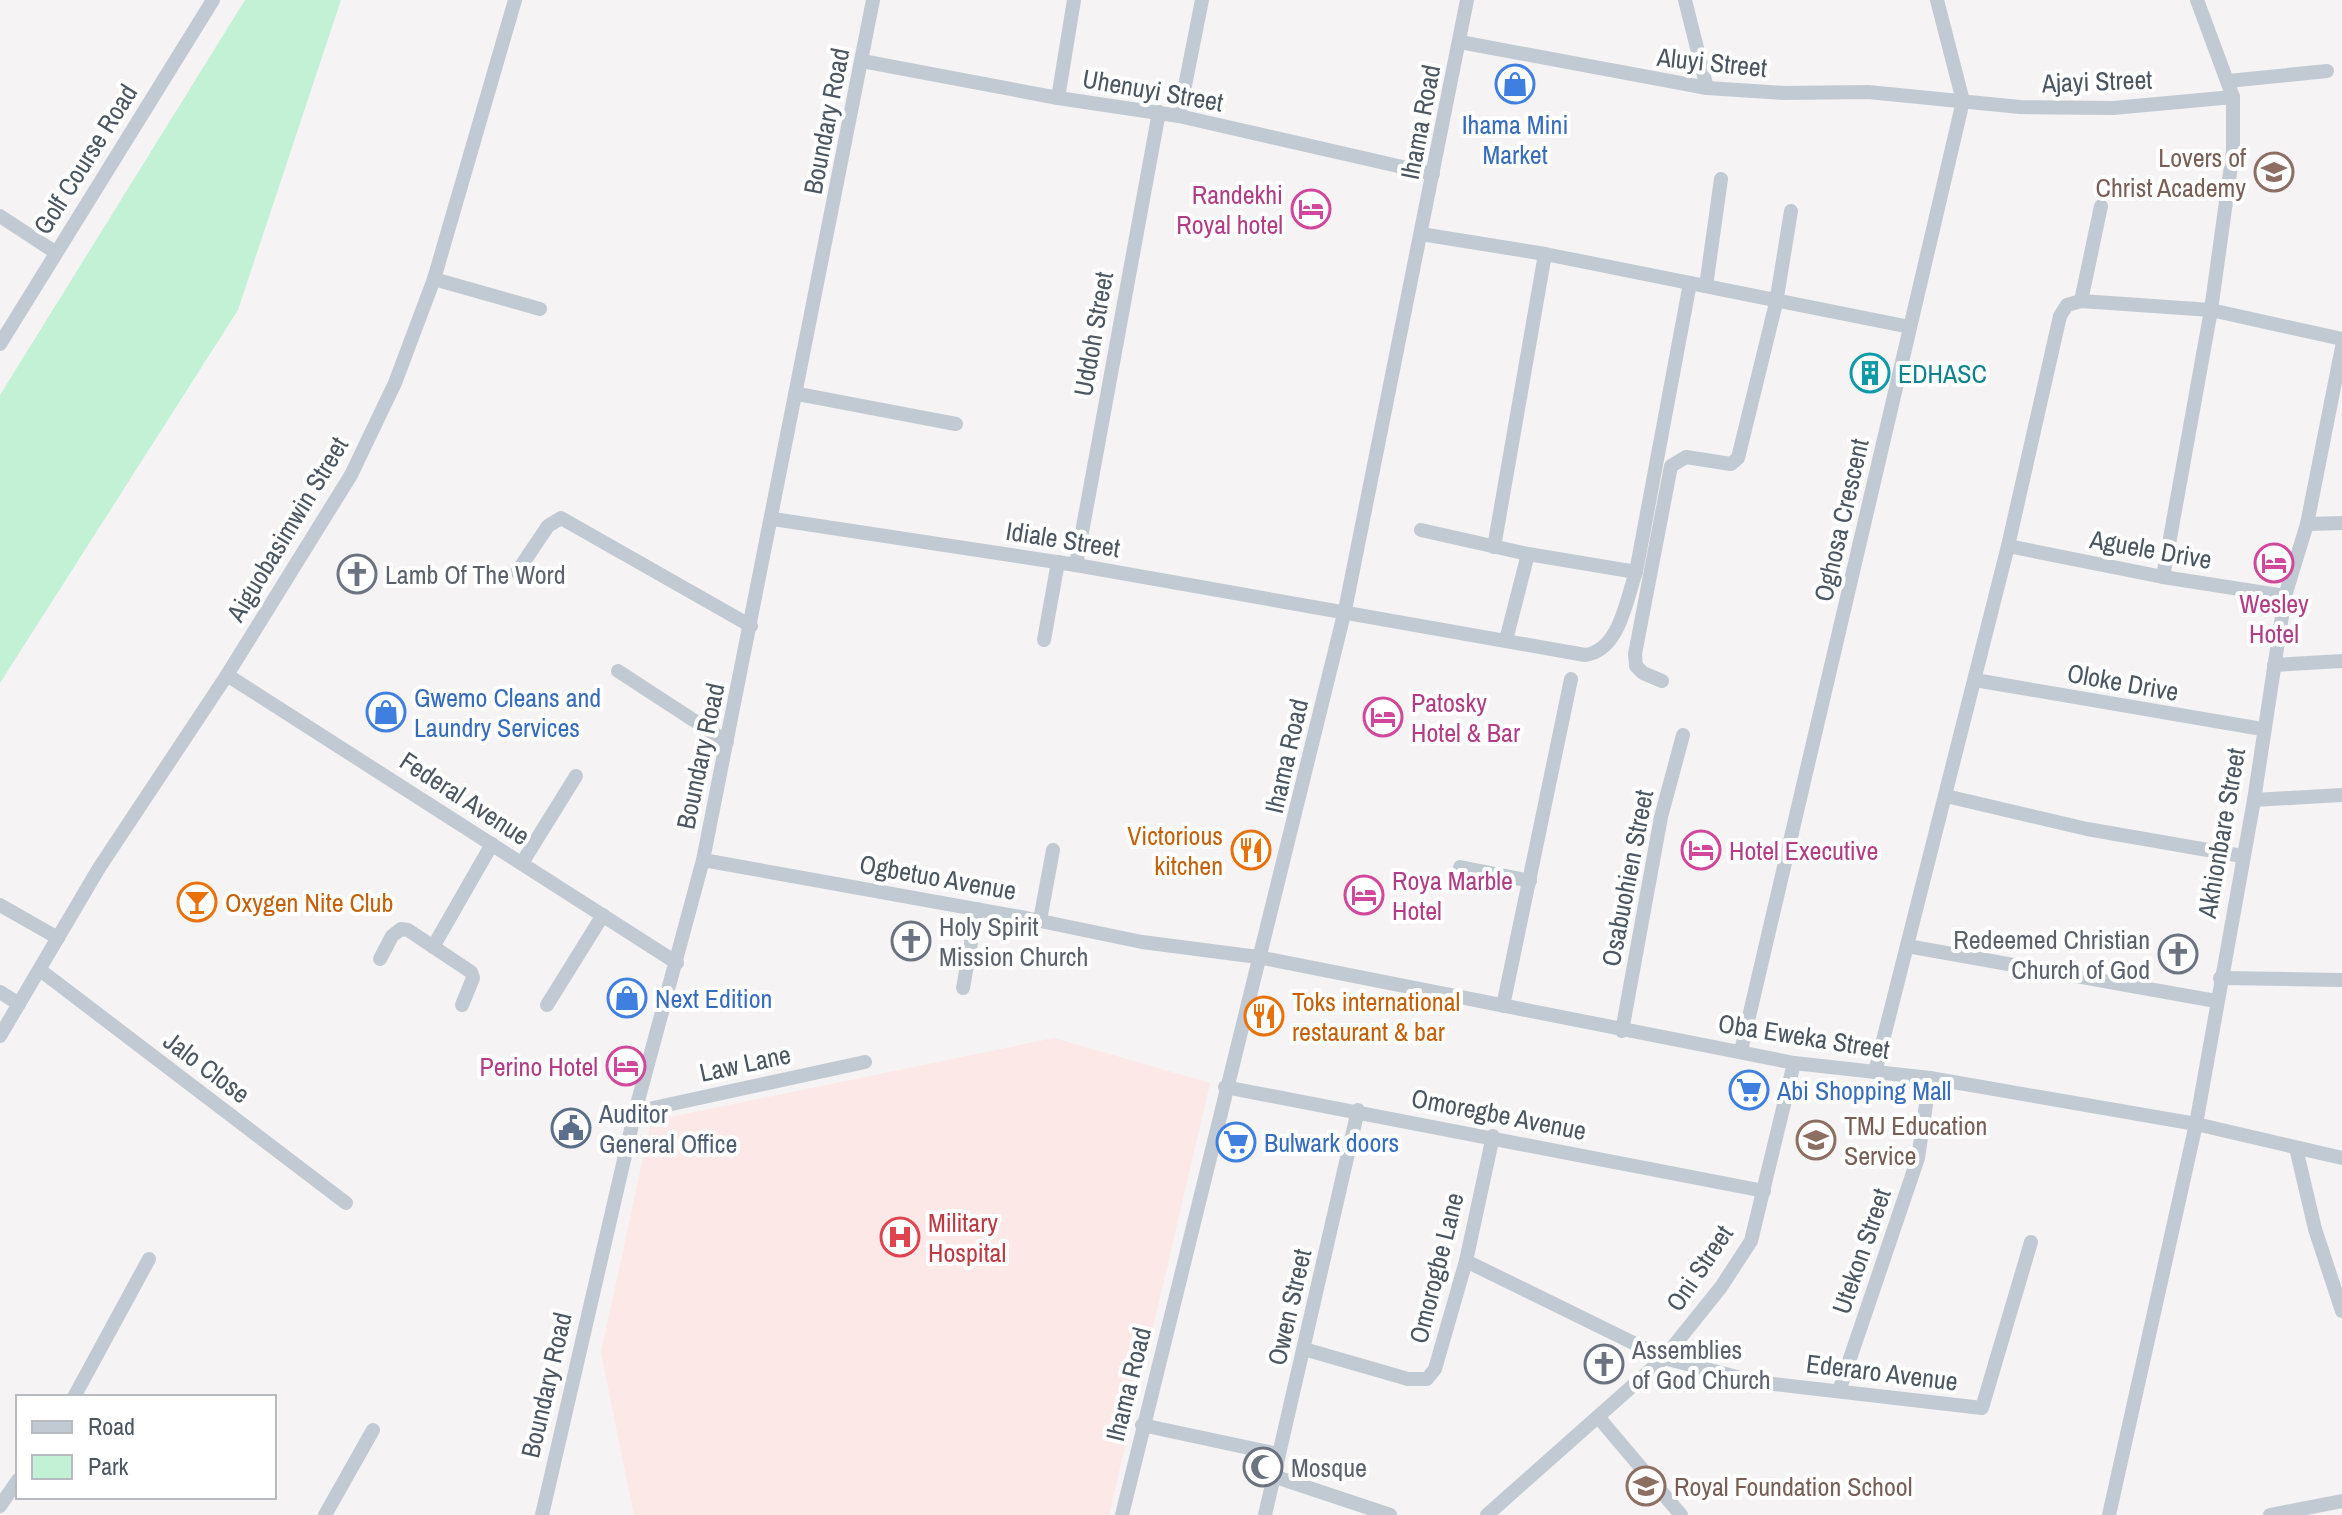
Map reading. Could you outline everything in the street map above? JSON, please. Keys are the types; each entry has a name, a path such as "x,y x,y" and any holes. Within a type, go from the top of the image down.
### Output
{"street":[{"name":"Golf Course Road","path":"0,344 213,0"},
{"name":"Aiguobasimwin Street","path":"0,1036 99,868 227,675 351,475 395,383 434,279 515,0"},
{"name":"Boundary Road","path":"542,1515 635,1112 703,860 798,394 873,0"},
{"path":"1058,98 1074,0"},
{"path":"1179,116 1202,0"},
{"name":"Ihama Road","path":"1122,1515 1345,610 1467,0"},
{"path":"1685,0 1707,88"},
{"name":"Oghosa Crescent","path":"1741,1051 1963,101 1937,0"},
{"path":"2163,577 2228,208 2233,97 2197,0"},
{"name":"Aluyi Street","path":"1460,42 1707,88 1784,93 1868,92 1963,101"},
{"name":"Uhenuyi Street","path":"862,61 1058,98 1159,112 1433,174"},
{"path":"2228,81 2327,71"},
{"name":"Ajayi Street","path":"1963,101 2020,107 2113,108 2233,97"},
{"name":"Uddoh Street","path":"1076,565 1159,112"},
{"path":"1706,286 1721,179"},
{"path":"2081,301 2101,206"},
{"path":"1662,681 1643,673 1636,666 1635,654 1671,466 1686,457 1731,464 1738,458 1776,303 1791,211"},
{"path":"0,216 55,252"},
{"path":"1421,234 1545,254 1776,303 1910,327"},
{"path":"1494,547 1545,254"},
{"path":"434,279 540,309"},
{"path":"1421,530 1528,554 1636,572 1690,283"},
{"path":"1875,1072 2008,546 2060,316 2067,305 2081,301 2211,310 2342,339"},
{"name":"Akhionbare Street","path":"2109,1515 2196,1124 2254,800 2262,729 2285,596 2307,524 2338,400 2342,347"},
{"path":"798,394 956,424"},
{"path":"517,572 548,526 561,518 573,522 751,626"},
{"name":"Idiale Street","path":"773,519 1345,610 1585,655 1595,654 1613,637 1636,572"},
{"path":"2307,524 2342,523"},
{"name":"Aguele Drive","path":"2008,546 2163,577 2285,596"},
{"path":"1506,640 1528,554"},
{"path":"1044,640 1058,562"},
{"path":"2274,665 2342,661"},
{"path":"618,671 727,742"},
{"name":"Federal Avenue","path":"227,675 677,963"},
{"path":"1503,1006 1571,679"},
{"name":"Oloke Drive","path":"1975,680 2262,729"},
{"name":"Osabuohien Street","path":"1622,1031 1661,817 1683,735"},
{"path":"522,863 576,776"},
{"path":"2254,800 2342,795"},
{"path":"1946,796 2087,829 2242,856"},
{"path":"433,947 492,844"},
{"path":"1040,920 1053,850"},
{"name":"Ogbetuo Avenue","path":"703,860 1040,920 1142,942 1258,957"},
{"path":"1460,867 1530,881"},
{"path":"0,905 58,938"},
{"path":"963,988 977,909"},
{"path":"547,1005 603,915"},
{"path":"380,959 392,936 401,929 471,972 473,978 462,1005"},
{"path":"1907,946 2216,1001"},
{"name":"Oba Eweka Street","path":"1258,957 1794,1063 1930,1078 2196,1124 2342,1158"},
{"name":"Jalo Close","path":"40,970 346,1203"},
{"path":"2220,978 2342,980"},
{"path":"0,992 19,1004"},
{"name":"Law Lane","path":"635,1112 865,1062"},
{"name":"Oni Street","path":"1487,1515 1664,1358 1721,1287 1751,1241 1794,1063"},
{"name":"Utekon Street","path":"1839,1391 1918,1158 1930,1078"},
{"name":"Omoregbe Avenue","path":"1225,1087 1493,1136 1764,1191"},
{"name":"Owen Street","path":"1265,1515 1358,1110"},
{"name":"Omorogbe Lane","path":"1304,1349 1408,1379 1427,1379 1435,1369 1466,1261 1493,1136"},
{"path":"2296,1148 2315,1229 2341,1301"},
{"name":"Ederaro Avenue","path":"1466,1261 1664,1358 1756,1382 1982,1408 2031,1242"},
{"path":"75,1395 149,1259"},
{"path":"1599,1418 1681,1515"},
{"path":"1142,1425 1278,1454"},
{"path":"325,1515 373,1430"},
{"path":"1273,1476 1390,1515"},
{"path":"0,1506 16,1483"},
{"path":"2271,1515 2342,1501"}],"shaded area":[{"name":"Military Hospital","path":"1054,1038 1210,1083 1109,1515 634,1515 601,1353 651,1121"}],"green space":[{"path":"245,0 341,0 238,310 0,683 0,395"}],"place":[{"name":"Ihama Mini Market","path":"1515,84"},
{"name":"Lovers of Christ Academy","path":"2274,172"},
{"name":"Randekhi Royal hotel","path":"1311,209"},
{"name":"EDHASC","path":"1870,373"},
{"name":"Wesley Hotel","path":"2274,563"},
{"name":"Lamb Of The Word","path":"357,574"},
{"name":"Gwemo Cleans and Laundry Services","path":"386,712"},
{"name":"Patosky Hotel & Bar","path":"1383,717"},
{"name":"Victorious kitchen","path":"1251,850"},
{"name":"Hotel Executive","path":"1701,850"},
{"name":"Roya Marble Hotel","path":"1364,895"},
{"name":"Oxygen Nite Club","path":"197,902"},
{"name":"Holy Spirit Mission Church","path":"911,941"},
{"name":"Redeemed Christian Church of God","path":"2178,954"},
{"name":"Next Edition","path":"627,998"},
{"name":"Toks international restaurant & bar","path":"1264,1016"},
{"name":"Perino Hotel","path":"626,1066"},
{"name":"Abi Shopping Mall","path":"1749,1090"},
{"name":"Auditor General Office","path":"571,1128"},
{"name":"TMJ Education Service","path":"1816,1140"},
{"name":"Bulwark doors","path":"1236,1142"},
{"name":"Military Hospital","path":"900,1237"},
{"name":"Assemblies of God Church","path":"1604,1364"},
{"name":"Mosque","path":"1263,1467"},
{"name":"Royal Foundation School","path":"1646,1486"}]}
